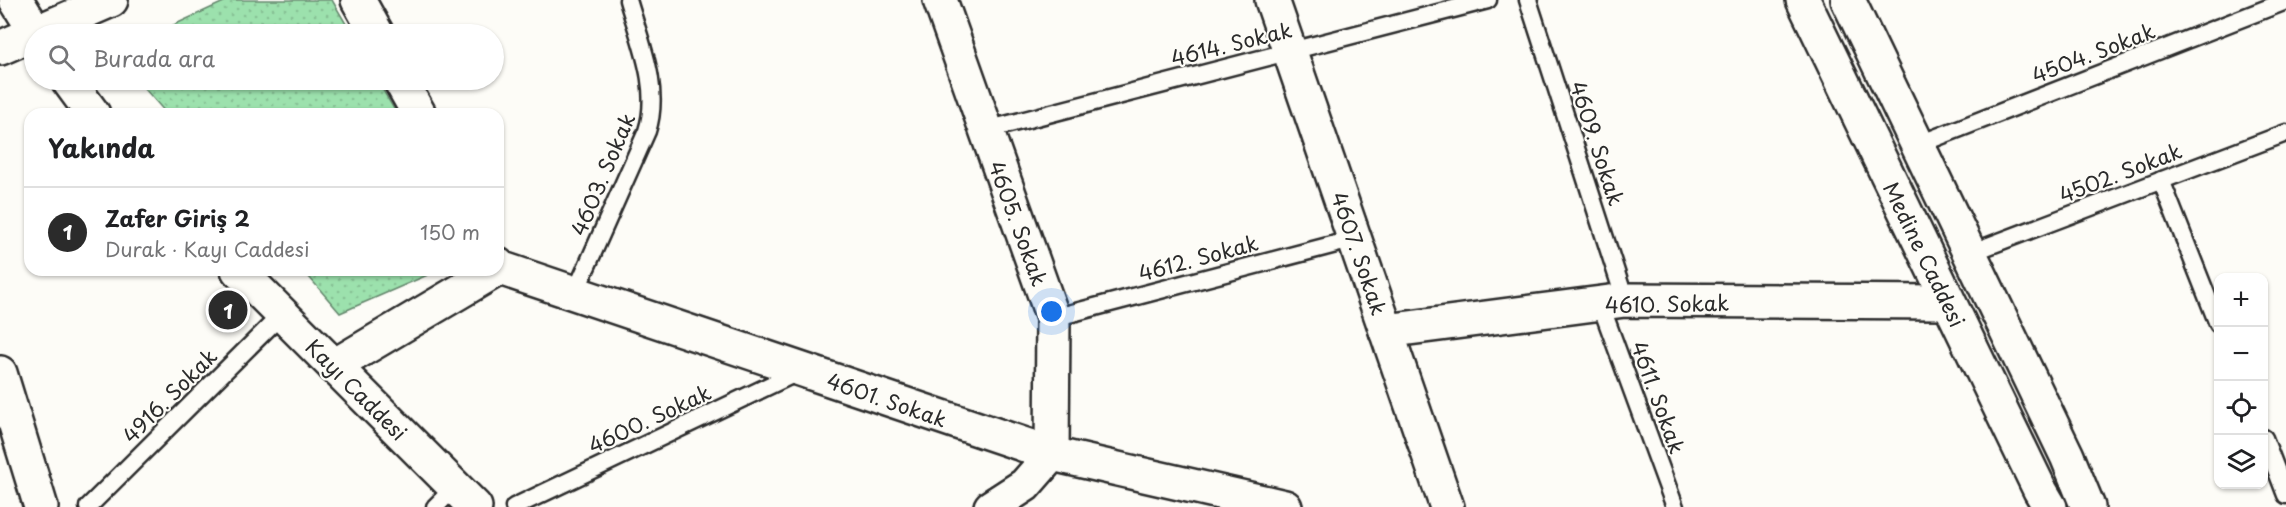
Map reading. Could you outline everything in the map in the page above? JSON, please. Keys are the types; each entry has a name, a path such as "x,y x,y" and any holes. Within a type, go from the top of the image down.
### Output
{"street":[{"path":"16,0 31,24"},
{"path":"59,24 111,0"},
{"path":"358,0 371,24"},
{"name":"4605. Sokak","path":"940,0 1053,318 1052,454"},
{"name":"4607. Sokak","path":"1272,0 1447,507"},
{"name":"Medine Caddesi","path":"1803,0 1948,302 2050,507"},
{"name":"Medine Caddesi","path":"1848,0 2067,456 2088,507"},
{"path":"0,48 24,39"},
{"path":"75,90 89,108"},
{"path":"405,90 415,108"},
{"name":"4601. Sokak","path":"504,270 1052,454 1285,507"},
{"name":"Kayı Caddesi","path":"244,276 334,366 455,500"},
{"path":"334,366 485,276"},
{"name":"4610. Sokak","path":"1386,331 1613,302 1948,302"},
{"path":"0,373 41,507"},
{"path":"991,507 1025,485 1052,454"}],"lane":[{"name":"4603. Sokak","path":"575,293 652,115 652,88 628,0"},
{"name":"4614. Sokak","path":"986,130 1488,0"},
{"name":"4609. Sokak","path":"1528,0 1613,302"},
{"name":"4504. Sokak","path":"1917,145 2286,1"},
{"name":"4502. Sokak","path":"1970,253 2286,133"},
{"path":"2161,180 2214,314"},
{"name":"4612. Sokak","path":"1053,318 1355,239"},
{"name":"4611. Sokak","path":"1613,302 1675,507"},
{"name":"4916. Sokak","path":"88,507 282,314"},
{"name":"4600. Sokak","path":"514,507 803,370"},
{"path":"2268,448 2286,495"}],"green space":[{"path":"228,0 332,0 346,24 176,24"},
{"path":"146,90 383,90 393,108 162,108"},
{"path":"308,276 425,276 340,313"}],"place":[{"name":"Zafer Giriş 2","path":"228,310"}]}
